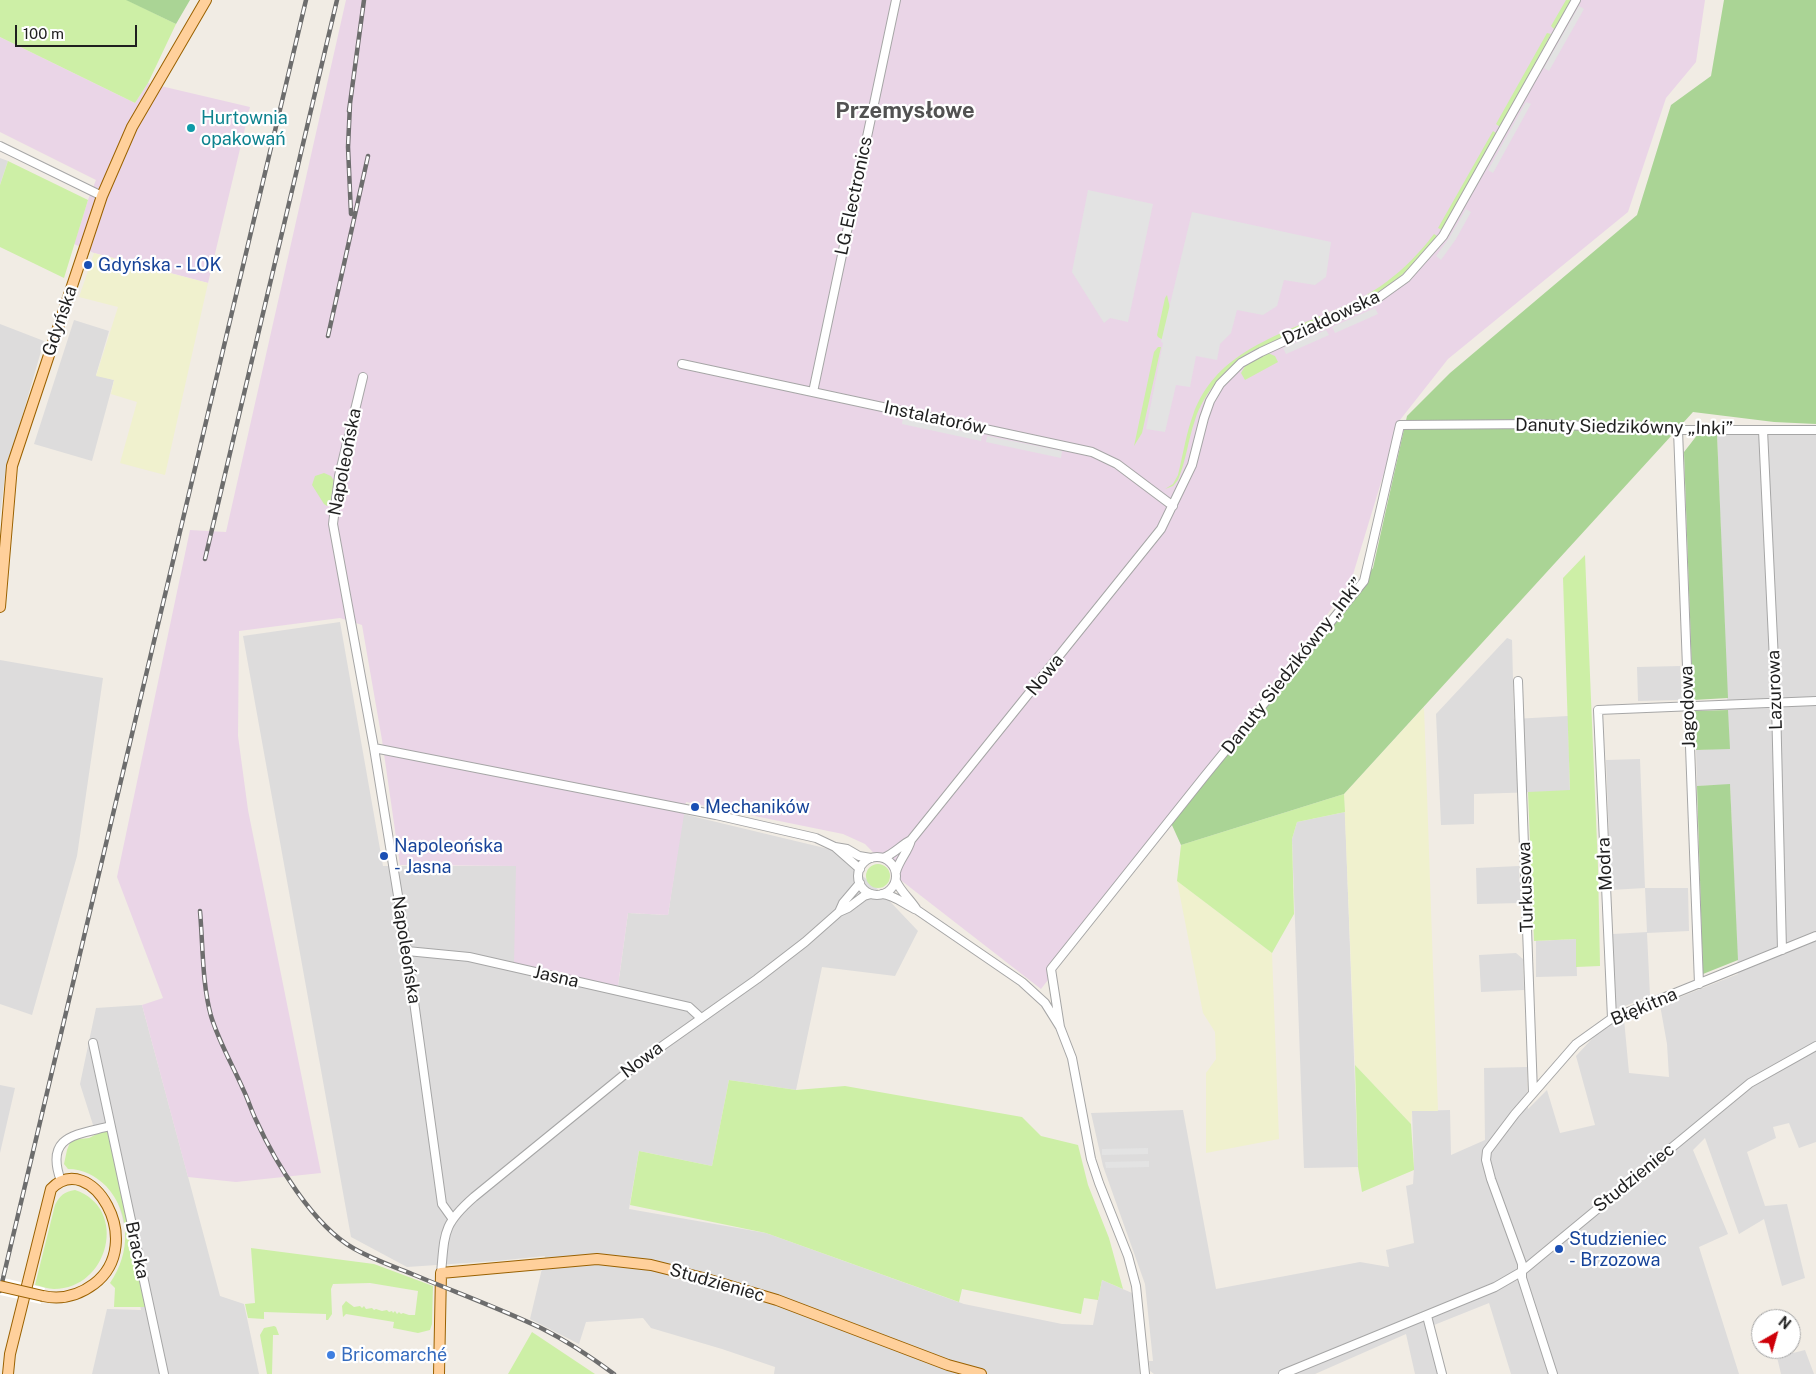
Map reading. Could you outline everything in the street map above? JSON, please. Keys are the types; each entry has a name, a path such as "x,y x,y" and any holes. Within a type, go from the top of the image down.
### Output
{"main road":[{"name":"Gdyńska","path":"0,606 12,466 102,196 132,128 206,0"},
{"path":"0,1286 43,1296 58,1298 87,1289 100,1280 109,1267 116,1242 113,1217 100,1195 89,1185 79,1180 61,1181 50,1189 47,1200 10,1354 8,1374"},
{"name":"Studzieniec","path":"441,1273 597,1259 651,1265 777,1300 948,1365 981,1374"},
{"path":"439,1374 441,1273"}],"street":[{"name":"LG Electronics","path":"813,392 896,0"},
{"name":"Działdowska","path":"1173,506 1192,465 1210,401 1220,384 1230,373 1241,363 1261,352 1378,298 1406,278 1443,236 1576,0"},
{"path":"0,146 102,196"},
{"name":"Instalatorów","path":"682,364 1092,452 1117,464 1173,506"},
{"name":"Napoleońska","path":"363,377 339,476 333,524 374,748 407,951 442,1204 452,1218"},
{"name":"Danuty Siedzikówny „Inki”","path":"1060,1027 1051,969 1364,581 1400,425 1539,424 1678,430 1816,430"},
{"name":"Jagodowa","path":"1678,430 1699,984"},
{"name":"Lazurowa","path":"1763,430 1776,703 1782,950"},
{"name":"Nowa","path":"896,872 912,840 1148,547 1161,529 1173,506"},
{"name":"Turkusowa","path":"1518,681 1534,1093"},
{"path":"1688,706 1816,701"},
{"name":"Modra","path":"1612,1018 1598,710 1688,706"},
{"path":"374,748 716,815 816,838 835,847 847,849 860,856 884,858 891,863 896,872 896,881 901,891 911,900 917,910"},
{"name":"Nowa","path":"884,858 912,840"},
{"path":"835,847 860,869"},
{"path":"871,858 864,862 860,869 860,883 866,891 871,894 891,895 906,906 917,910 1022,982 1045,1003 1060,1027 1072,1058 1091,1159 1128,1256 1136,1286 1145,1374"},
{"path":"882,894 892,888 896,881"},
{"name":"Nowa","path":"839,912 843,903 860,883"},
{"name":"Nowa","path":"452,1218 474,1197 641,1061 757,979 805,942 839,912 864,896 871,894"},
{"name":"Błękitna","path":"1521,1272 1522,1264 1491,1180 1486,1160 1488,1151 1576,1044 1612,1018 1816,936"},
{"name":"Jasna","path":"407,951 469,957 670,1002 689,1007 700,1018"},
{"name":"Bracka","path":"93,1043 164,1374"},
{"name":"Studzieniec","path":"1283,1374 1495,1288 1521,1272 1750,1083 1816,1046"},
{"path":"61,1181 56,1162 59,1147 63,1142 69,1137 110,1126"},
{"path":"441,1273 444,1238 452,1218"},
{"path":"1521,1272 1553,1374"},
{"path":"1427,1316 1442,1374"}],"shaded area":[{"path":"346,0 1705,0 1696,62 1666,98 1628,212 1448,359 1400,420 1351,581 1293,663 1041,989 898,878 865,844 843,834 686,802 668,915 628,913 618,986 514,966 516,866 400,865 382,740 362,625 340,618 239,631 238,736 248,810 321,1173 236,1182 188,1177 142,1005 163,998 117,877 190,530 226,532"},
{"path":"1579,6 1584,9 1549,71 1544,68"},
{"path":"0,37 135,103 148,83 250,107 208,283 94,253 74,244 96,180 0,132"},
{"path":"1526,102 1531,104 1493,173 1488,170"},
{"path":"0,158 8,161 0,185"},
{"path":"1088,190 1153,204 1128,322 1110,318 1104,323 1072,272"},
{"path":"1466,209 1471,212 1456,239 1441,260 1436,256"},
{"path":"1192,212 1331,242 1326,277 1315,285 1284,280 1277,306 1263,315 1237,310 1231,333 1220,344 1217,360 1196,356 1190,387 1176,385 1165,432 1146,429 1163,343 1161,342"},
{"path":"1375,308 1378,314 1335,333 1332,327"},
{"path":"74,320 109,331 96,375 114,380 92,461 34,444"},
{"path":"0,324 44,341 5,476 0,516"},
{"path":"1326,330 1329,335 1286,354 1283,348"},
{"path":"903,418 982,435 981,441 902,424"},
{"path":"1816,433 1816,1142 1799,1148 1789,1123 1773,1127 1776,1138 1747,1152 1765,1206 1787,1204 1805,1278 1782,1286 1764,1219 1739,1234 1705,1138 1693,1150 1728,1234 1699,1247 1739,1374 1511,1374 1489,1303 1434,1325 1446,1374 1415,1374 1406,1334 1315,1374 1154,1374 1150,1371 1149,1361 1153,1361 1145,1284 1103,1166 1091,1113 1183,1110 1216,1289 1360,1262 1389,1267 1386,1250 1414,1243 1406,1186 1413,1184 1412,1111 1450,1110 1451,1155 1485,1140 1484,1068 1527,1067 1528,1109 1547,1090 1560,1133 1595,1125 1576,1056 1602,1028 1624,1019 1629,1073 1669,1077 1667,1044 1660,1005 1738,974 1730,785 1697,786 1696,750 1729,748 1717,434"},
{"path":"987,436 1062,451 1061,458 986,442"},
{"path":"340,622 383,866 516,866 618,986 628,913 668,915 683,814 833,850 881,892 918,931 895,976 822,967 796,1090 729,1080 712,1166 639,1151 629,1209 766,1233 964,1304 1062,1324 1093,1325 1102,1280 1132,1293 1140,1374 774,1374 775,1367 651,1328 643,1318 586,1322 579,1344 530,1319 545,1256 407,1267 351,1237 243,636"},
{"path":"1507,638 1512,640 1514,719 1568,716 1570,791 1474,794 1474,824 1441,825 1436,714"},
{"path":"0,660 103,678 77,856 32,1015 0,1004"},
{"path":"1680,666 1682,700 1638,701 1637,667"},
{"path":"1640,759 1645,888 1611,890 1606,760"},
{"path":"1345,812 1358,1167 1304,1168 1292,839 1297,822"},
{"path":"1519,866 1521,903 1477,904 1476,868"},
{"path":"1645,888 1688,888 1689,931 1647,933 1650,996 1615,1010 1613,934 1647,932"},
{"path":"1576,939 1577,976 1536,977 1536,941"},
{"path":"1516,953 1523,959 1524,990 1481,992 1479,955"},
{"path":"142,1005 220,1296 244,1304 259,1374 92,1374 107,1309 141,1310 122,1216 80,1084 96,1008"},
{"path":"0,1085 15,1088 0,1153"},
{"path":"1148,1148 1148,1154 1102,1155 1102,1149"},
{"path":"1149,1161 1149,1167 1106,1168 1105,1162"},
{"path":"1805,1350 1814,1374 1781,1374 1777,1359 1801,1359 1801,1351"}],"green space":[{"path":"0,0 127,0 176,24 148,83 135,103 0,37"},
{"path":"126,0 190,0 176,24"},
{"path":"1566,0 1571,0 1554,29 1551,26"},
{"path":"1724,0 1816,0 1816,424 1774,422 1693,412 1344,794 1181,845 1171,823 1293,663 1373,568 1407,416 1450,373 1637,215 1671,105 1711,76"},
{"path":"1547,33 1551,34 1500,127 1496,124"},
{"path":"1493,131 1496,133 1442,230 1438,228"},
{"path":"8,161 88,200 64,278 0,247 0,185"},
{"path":"1434,234 1437,236 1426,251 1402,275 1375,294 1328,317 1328,313 1359,299 1387,282 1423,248"},
{"path":"94,253 208,283 165,475 120,463 137,402 111,394 114,380 96,376 118,307 79,297"},
{"path":"1167,295 1170,308 1163,340 1157,335"},
{"path":"1320,316 1322,320 1250,352 1225,373 1210,391 1199,410 1178,480 1173,486 1165,489 1173,484 1178,475 1193,415 1202,395 1215,378 1245,352"},
{"path":"1158,347 1161,347 1142,433 1134,446 1154,352"},
{"path":"1268,353 1275,356 1278,362 1245,380 1241,373 1245,366"},
{"path":"1698,434 1717,434 1728,698 1693,700 1684,452"},
{"path":"324,473 331,476 334,481 330,504 327,506 312,485 315,476"},
{"path":"1585,555 1598,867 1600,966 1576,967 1576,939 1534,941 1528,792 1570,790 1563,578"},
{"path":"1424,707 1438,1111 1412,1111 1411,1124 1355,1065 1344,794"},
{"path":"1728,710 1730,749 1696,750 1695,711"},
{"path":"1730,784 1738,960 1703,974 1697,786"},
{"path":"1344,794 1345,812 1297,822 1292,839 1294,914 1272,953 1177,881 1181,845"},
{"path":"878,864 883,865 889,871 889,881 883,887 878,888 873,887 867,881 866,876 867,871 873,865"},
{"path":"1177,881 1272,953 1279,1139 1206,1153 1206,1073 1216,1059 1215,1032 1203,1013"},
{"path":"1355,1065 1411,1124 1414,1168 1414,1170 1362,1192 1358,1167"},
{"path":"729,1080 796,1090 845,1086 1022,1117 1041,1136 1078,1145 1088,1185 1109,1238 1123,1289 1102,1280 1098,1300 1084,1298 1081,1314 962,1289 959,1302 766,1233 630,1205 639,1151 712,1166"},
{"path":"107,1131 110,1135 147,1307 114,1307 115,1288 110,1283 122,1259 125,1246 124,1221 120,1208 102,1182 84,1172 68,1169 64,1164 71,1140 89,1138"},
{"path":"75,1190 92,1199 102,1213 107,1229 105,1246 99,1262 88,1276 73,1285 49,1289 35,1285 55,1205 63,1194"},
{"path":"251,1248 374,1264 433,1286 432,1324 430,1330 418,1333 393,1328 394,1322 346,1314 343,1317 342,1306 346,1301 354,1307 360,1306 362,1308 364,1306 366,1309 372,1308 374,1310 392,1311 393,1313 395,1311 397,1314 399,1312 401,1314 415,1315 418,1291 370,1283 333,1284 331,1289 332,1314 328,1320 326,1320 326,1314 264,1312 264,1319 248,1318 245,1304 255,1303"},
{"path":"274,1326 279,1335 273,1335 272,1374 267,1374 260,1335 264,1328"},
{"path":"532,1332 595,1374 508,1374"}],"pier":[{"path":"0,1277 45,1288 41,1304 0,1295"}],"railway":[{"path":"0,1291 306,0"},
{"path":"205,559 337,0"},
{"path":"349,111 364,0"},
{"path":"350,104 348,147 351,214"},
{"path":"328,336 368,156"},
{"path":"200,911 206,991 211,1016 218,1035 264,1137 284,1173 324,1224 338,1238 360,1252 541,1328 560,1338 614,1374"}],"place":[{"name":"Hurtownia opakowań","path":"191,128"},
{"name":"Gdyńska - LOK","path":"88,265"},
{"name":"Mechaników","path":"695,807"},
{"name":"Napoleońska - Jasna","path":"384,856"},
{"name":"Studzieniec - Brzozowa","path":"1559,1249"},
{"name":"Bricomarché","path":"331,1355"}],"district":[{"name":"Przemysłowe","path":"905,111"}]}
